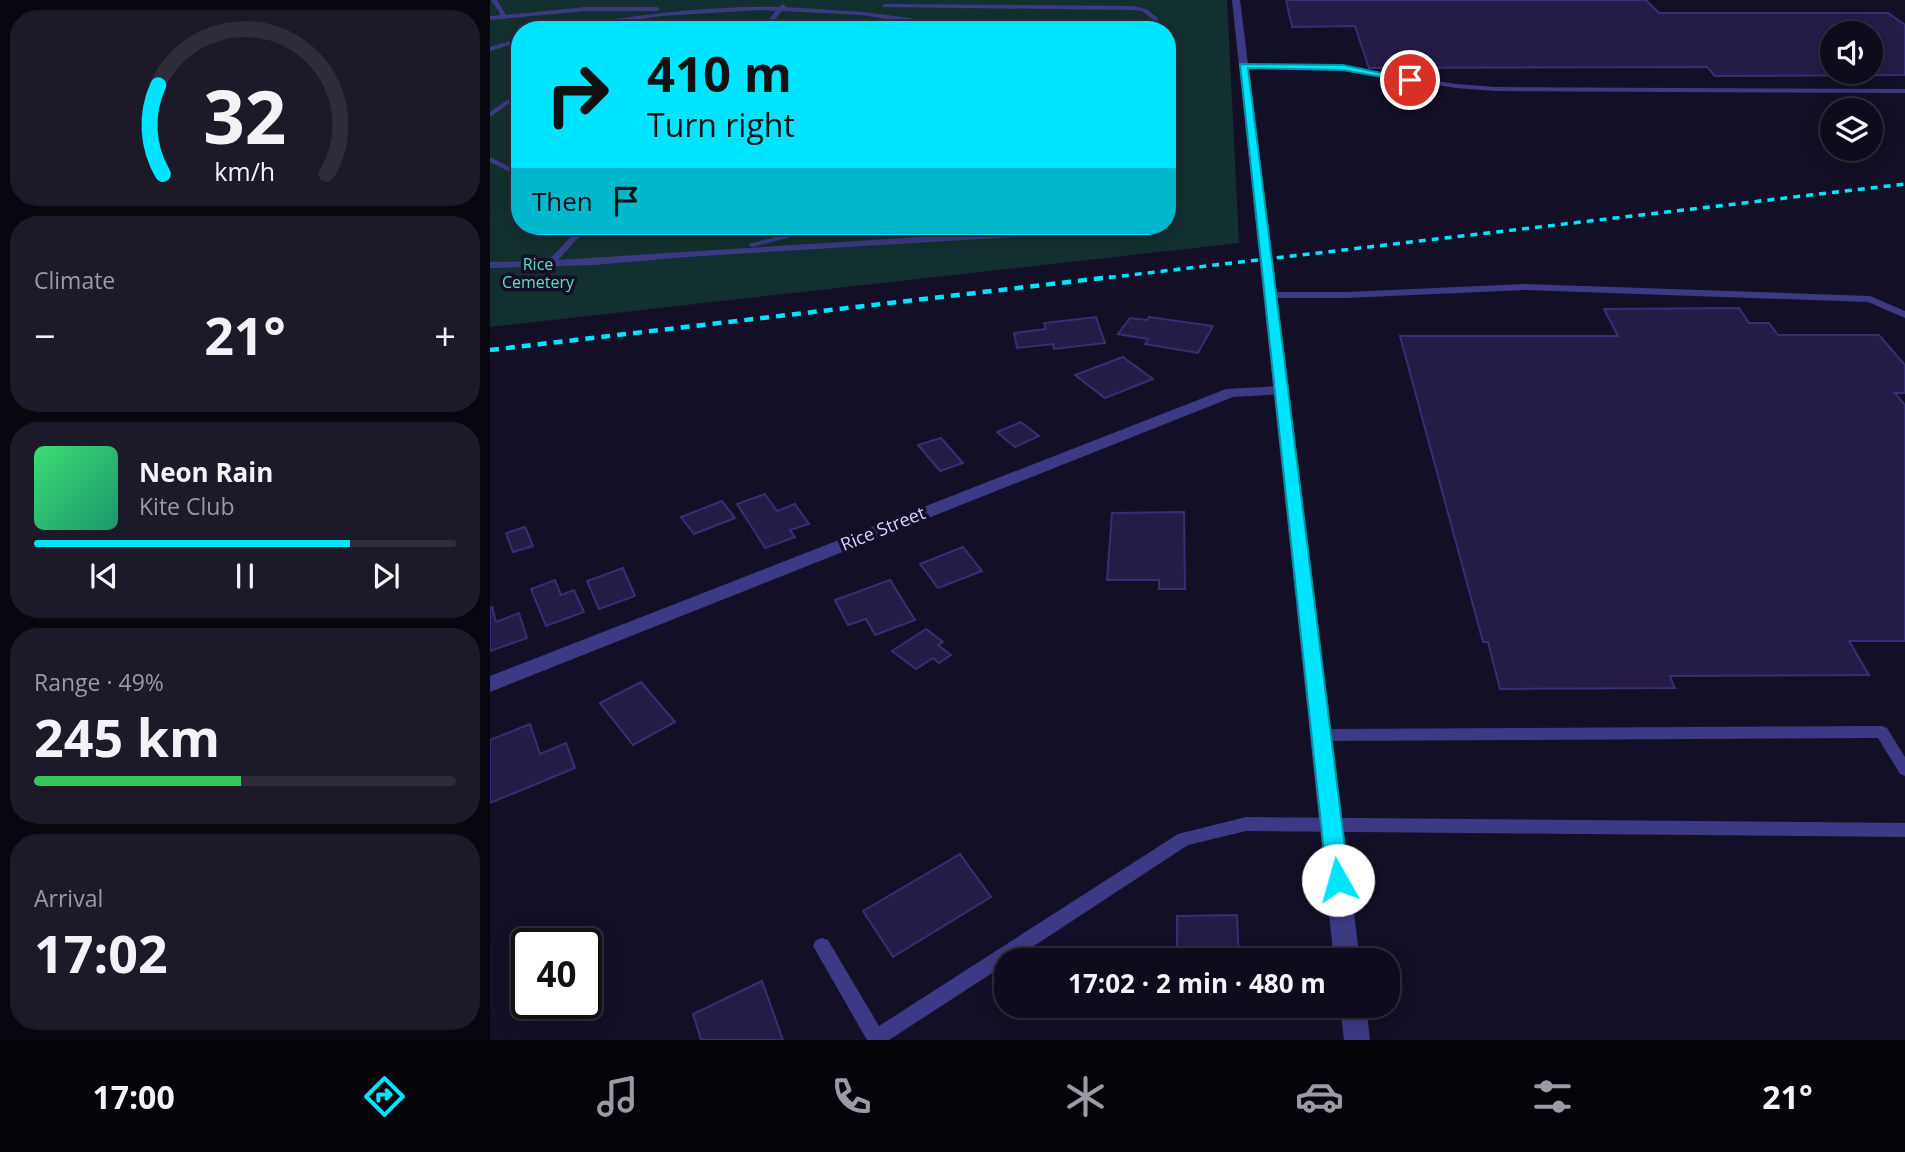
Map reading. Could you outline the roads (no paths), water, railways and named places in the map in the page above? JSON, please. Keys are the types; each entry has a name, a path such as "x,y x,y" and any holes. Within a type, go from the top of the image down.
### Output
{"street":[{"path":"1236,0 1279,391 1346,948"},
{"name":"Rice Street","path":"490,684 1231,392 1279,391"},
{"path":"1354,1018 1357,1040"}],"lane":[{"path":"494,0 504,16"},
{"path":"604,0 612,8"},
{"path":"770,21 782,6"},
{"path":"828,6 924,21"},
{"path":"619,21 674,12 828,6 1133,8 1152,14 1155,21"},
{"path":"490,18 612,8 674,12"},
{"path":"490,49 511,43"},
{"path":"1243,65 1343,68 1456,86 1495,89 1905,91"},
{"path":"490,115 511,99"},
{"path":"490,105 511,106"},
{"path":"491,161 511,171"},
{"path":"551,264 577,235"},
{"path":"687,254 792,235"},
{"path":"816,235 813,237 816,242 827,246"},
{"path":"494,264 551,264 998,235"},
{"path":"1269,295 1346,295 1525,287 1870,299 1905,315"},
{"path":"1321,735 1882,732 1905,771"},
{"path":"822,946 877,1039 1184,839 1246,824 1332,827 1905,830"}],"railway":[{"path":"1096,279 1905,184"},
{"path":"490,350 1111,277"}],"park label":[{"name":"Rice Cemetery","path":"538,273"}]}
